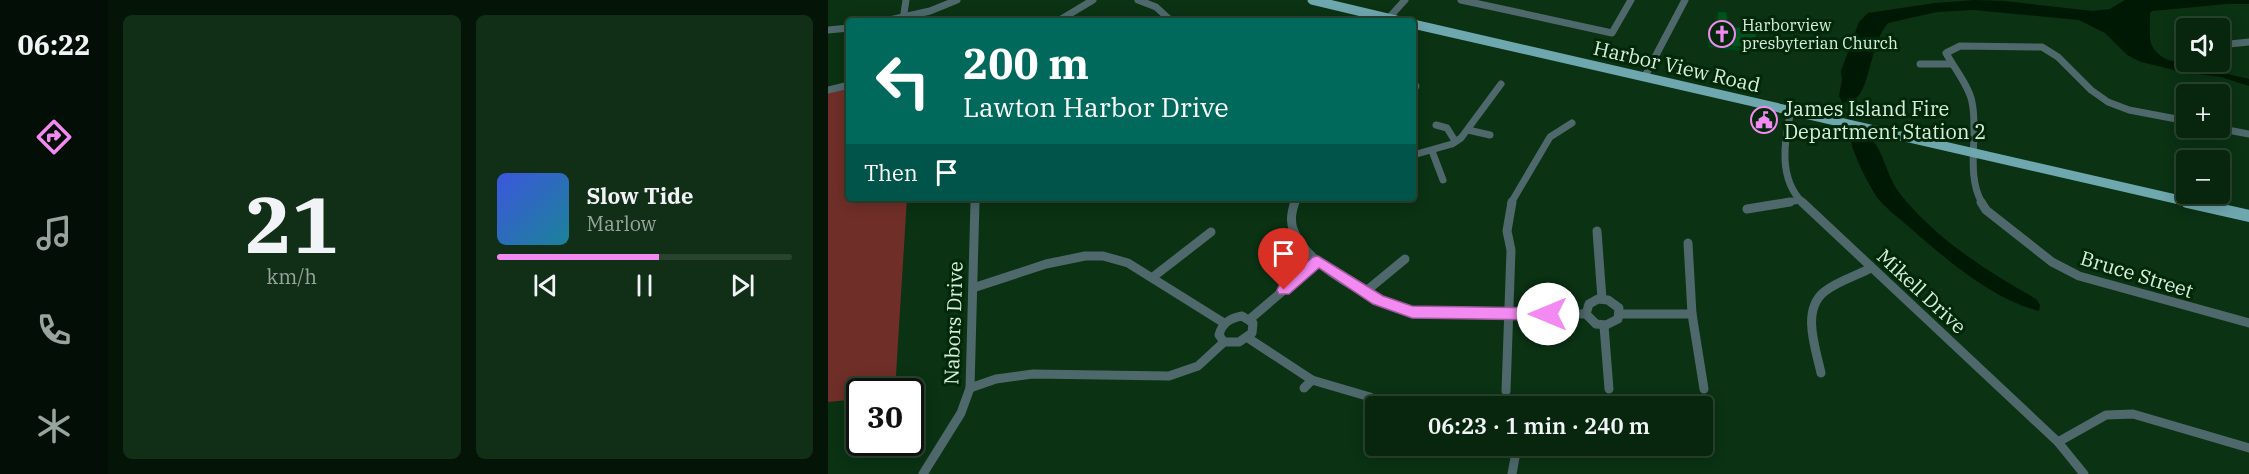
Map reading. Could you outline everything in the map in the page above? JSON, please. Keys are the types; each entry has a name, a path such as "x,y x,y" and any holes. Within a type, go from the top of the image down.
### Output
{"main road":[{"path":"1312,0 1328,2 1380,18"},
{"name":"Harbor View Road","path":"1416,25 2249,216"}],"street":[{"path":"903,18 906,0"},
{"path":"906,18 957,0"},
{"path":"1063,18 1093,0"},
{"path":"1138,0 1156,7 1168,18"},
{"path":"1389,18 1405,0"},
{"path":"1461,0 1612,33 1631,0"},
{"path":"1645,76 1685,0"},
{"path":"828,30 846,28"},
{"path":"2230,44 2249,43"},
{"path":"1973,153 1975,119 1972,99 1950,64 1946,53 1960,46 2042,48 2053,53 2089,89 2108,102 2176,118"},
{"path":"1920,64 1950,64"},
{"path":"1416,154 1432,151 1455,141 1468,130 1476,114 1501,84"},
{"path":"828,90 846,86"},
{"name":"Mikell Drive","path":"1791,111 1782,151 1788,175 1800,200 2058,442 2084,474"},
{"path":"1506,391 1510,250 1507,231 1512,200 1550,137 1572,123"},
{"path":"1436,125 1446,128 1455,141"},
{"path":"1468,130 1490,135"},
{"path":"2230,130 2249,134"},
{"path":"1432,151 1443,180"},
{"name":"Bruce Street","path":"1973,153 1976,192 1986,210 2052,262 2079,276 2249,323"},
{"path":"1747,209 1800,200"},
{"name":"Nabors Drive","path":"923,474 961,413 970,388 975,201"},
{"path":"1295,201 1290,220 1299,242 1318,261 1389,305 1412,312 1586,314"},
{"path":"1597,231 1602,299"},
{"path":"1153,278 1211,232"},
{"path":"1688,243 1692,314 1704,389"},
{"path":"1095,256 1100,246"},
{"path":"973,288 1054,262 1095,256 1119,259 1224,323"},
{"path":"1365,292 1405,259"},
{"path":"1224,342 1219,331 1224,323 1238,317 1250,319 1318,261"},
{"path":"1821,373 1812,329 1813,307 1822,293 1871,268"},
{"path":"1602,299 1614,302 1621,314 1618,320 1604,326 1590,320 1586,314 1591,302 1602,299"},
{"path":"1621,314 1692,314"},
{"path":"1224,342 1236,344 1248,338 1254,328 1250,319"},
{"path":"1604,326 1609,389"},
{"path":"1248,338 1312,380 1367,396"},
{"path":"970,388 996,379 1033,374 1156,378 1169,376 1198,366 1224,342"},
{"path":"1304,388 1312,380"},
{"path":"2058,442 2106,415 2133,414 2249,448"},
{"path":"1512,474 1515,456"}],"shaded area":[{"path":"1975,0 2004,1 2093,11 2110,9 2125,0 2249,0 2249,4 2152,11 2150,13 2150,40 2152,46 2160,55 2176,62 2176,70 2141,62 2127,55 2105,33 2079,20 1973,10 1937,12 1888,23 1878,40 1863,89 1853,100 1842,102 1839,96 1841,71 1859,22 1868,13 1935,3"},
{"path":"2183,72 2219,72 2249,79 2249,86 2221,77"},
{"path":"846,89 846,201 907,201 896,378 846,378 846,400 828,402 828,93"},
{"path":"1850,138 1874,142 1897,189 1915,211 1964,253 2036,299 2040,305 2039,311 2003,297 1969,276 1886,208 1867,180"}],"building":[{"name":"Harborview presbyterian Church","path":"1717,11 1727,12 1729,27 1743,27 1742,21 1755,21 1758,49 1708,44 1708,35 1715,35 1714,28 1719,29"}],"place":[{"name":"Harborview presbyterian Church","path":"1722,34"},
{"name":"James Island Fire Department Station 2","path":"1764,120"}],"route":[{"path":"1284,290 1318,261 1378,300 1412,312 1548,314"}]}
